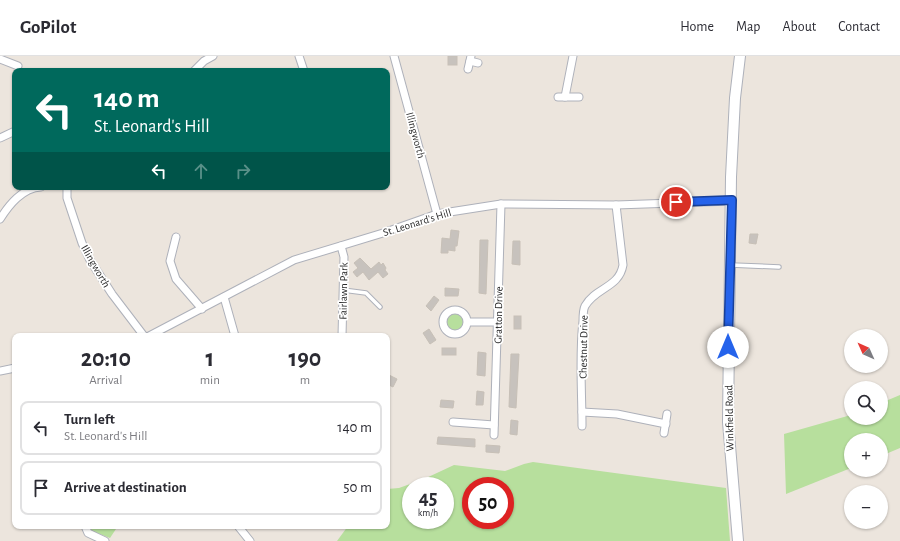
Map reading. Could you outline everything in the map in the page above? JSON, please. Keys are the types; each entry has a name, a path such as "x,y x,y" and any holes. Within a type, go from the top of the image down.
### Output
{"main road":[{"name":"Winkfield Road","path":"738,541 728,430 732,200 731,177 735,98 740,56"}],"street":[{"path":"197,68 204,61 214,56"},
{"path":"299,56 303,68"},
{"name":"Illingworth","path":"394,56 437,214"},
{"path":"573,56 562,97 579,97"},
{"path":"468,69 471,58 478,63"},
{"path":"0,59 18,66"},
{"path":"0,138 12,132"},
{"path":"0,219 9,205 21,195 30,190"},
{"name":"Illingworth","path":"67,190 67,198 87,254 112,294 142,333"},
{"name":"St. Leonard's Hill","path":"155,333 294,260 437,214 501,204 616,205 732,200"},
{"name":"Gratton Drive","path":"494,435 501,204"},
{"name":"Chestnut Drive","path":"582,426 581,341 584,307 594,294 617,281 624,265 616,205"},
{"path":"176,237 170,261 176,279 202,309"},
{"name":"Fairlawn Park","path":"341,246 344,257 342,333"},
{"path":"224,297 233,333"},
{"path":"468,322 498,322"},
{"path":"0,371 12,369"},
{"path":"582,412 617,414 666,424"},
{"path":"664,433 667,414"},
{"path":"453,422 494,425"},
{"path":"86,529 88,533 105,541"},
{"path":"240,529 250,541"}],"lane":[{"path":"730,265 779,267"},
{"path":"343,290 366,293 380,307"}],"green space":[{"path":"455,312 462,315 465,322 462,329 455,332 448,329 445,322 448,315"},
{"path":"900,395 900,448 888,453 888,433 844,433 844,471 786,494 784,434 844,417 844,425 888,425 888,400"},
{"path":"533,462 726,488 730,541 337,541 346,529 390,529 390,489 402,487 402,529 454,529 454,477 428,477 454,465 505,471"},
{"path":"91,529 116,529 110,538 92,531"}],"building":[{"path":"448,56 457,56 457,65 448,65"},
{"path":"451,230 459,231 455,251 448,250 448,253 441,253 442,238 450,239"},
{"path":"750,234 758,234 756,244 749,243"},
{"path":"480,240 488,240 486,294 479,293"},
{"path":"513,241 520,241 520,265 512,264"},
{"path":"360,258 371,269 379,262 381,265 383,263 388,274 383,278 378,272 369,280 363,272 357,277 353,272 358,268 354,263"},
{"path":"445,288 459,289 458,296 445,296"},
{"path":"434,296 439,300 431,311 426,306"},
{"path":"514,316 521,316 521,329 514,329"},
{"path":"429,329 436,340 430,344 423,333"},
{"path":"442,348 456,348 456,355 442,355"},
{"path":"478,352 486,353 485,376 477,375"},
{"path":"511,354 519,354 516,408 509,407"},
{"path":"390,376 397,379 393,387 390,386"},
{"path":"477,391 484,392 483,405 476,405"},
{"path":"441,400 454,401 453,408 440,407"},
{"path":"511,420 518,421 517,435 510,434"},
{"path":"438,437 475,439 475,447 437,444"},
{"path":"486,445 500,446 499,453 486,452"}],"route":[{"path":"676,202 732,200 728,347"}]}
